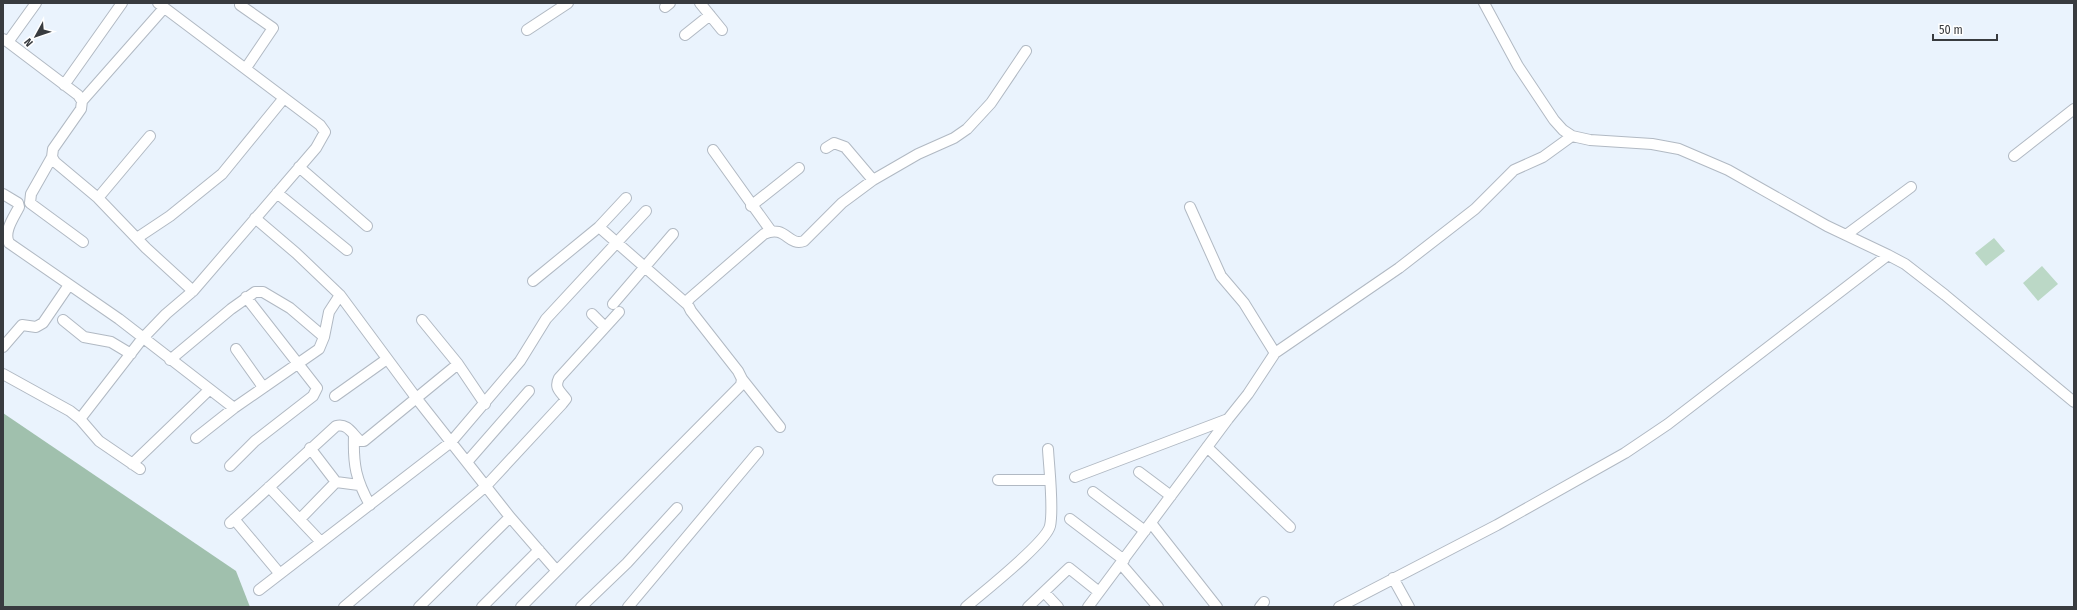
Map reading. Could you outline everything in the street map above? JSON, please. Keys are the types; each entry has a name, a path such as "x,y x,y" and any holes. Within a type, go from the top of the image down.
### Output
{"street":[{"path":"36,3 5,40 64,85 82,101"},
{"path":"64,85 122,3"},
{"path":"527,30 568,3"},
{"path":"700,3 722,30"},
{"path":"1484,3 1522,72 1554,120 1572,136 1602,142 1652,144 1679,149 1728,170 1802,212 1846,235 1888,254 1905,264 1946,295 2074,402"},
{"path":"80,419 142,338 166,314 193,291 316,148 324,132 320,125 161,5 82,101 81,109 53,149 52,157 31,194 30,202 83,242"},
{"path":"240,5 273,28 246,68"},
{"path":"685,35 710,15"},
{"path":"688,305 689,299 756,240 771,231 781,231 799,243 804,241 842,203 873,180 918,154 954,138 967,129 991,103 1026,51"},
{"path":"137,238 170,216 222,174 284,98"},
{"path":"2014,156 2074,109"},
{"path":"98,198 150,136"},
{"path":"1088,607 1248,394 1275,353 1399,268 1475,209 1514,170 1544,157 1572,136"},
{"path":"826,148 834,143 845,147 873,180"},
{"path":"713,150 751,206 771,231"},
{"path":"52,157 55,162 98,198 137,238 193,291"},
{"path":"299,167 367,226"},
{"path":"751,206 799,168"},
{"path":"1846,235 1911,187"},
{"path":"277,193 347,250"},
{"path":"3,194 18,203 19,207 5,240 142,338 234,408"},
{"path":"533,281 599,227 626,198"},
{"path":"1190,207 1221,276 1244,303 1275,353"},
{"path":"259,590 452,442 520,361 546,319 646,211"},
{"path":"255,218 296,253 340,295 417,399 510,517 556,570"},
{"path":"599,227 688,305 738,371 742,379 780,426"},
{"path":"613,304 673,234"},
{"path":"1339,607 1497,525 1624,453 1668,424 1888,254"},
{"path":"3,347 22,325 36,327 43,323 69,285"},
{"path":"170,360 246,297 255,292 263,292 278,300 290,308 324,337"},
{"path":"196,438 263,387 319,349 324,337 328,312 340,295"},
{"path":"230,466 255,441 316,392 317,388 315,383 246,297"},
{"path":"344,607 486,486 562,404 566,398 557,388 556,385 559,378 619,312"},
{"path":"592,314 605,327"},
{"path":"63,320 84,337 111,342 131,354"},
{"path":"422,320 458,364 485,404"},
{"path":"236,349 263,387"},
{"path":"335,396 387,359"},
{"path":"280,574 232,521 310,448 336,426 346,426 360,441 364,441 458,364"},
{"path":"3,374 70,411 80,419 99,441 136,466 209,390"},
{"path":"521,607 556,570 737,390 742,379"},
{"path":"467,462 529,391"},
{"path":"1075,477 1228,419"},
{"path":"354,436 354,457 359,485 370,505"},
{"path":"1207,447 1290,527"},
{"path":"310,448 336,482 359,485"},
{"path":"966,607 1035,546 1048,531 1050,525 1050,480 1048,449"},
{"path":"628,607 758,452"},
{"path":"1139,472 1171,496"},
{"path":"998,480 1050,480"},
{"path":"300,519 336,482"},
{"path":"269,487 322,542"},
{"path":"1093,492 1148,527 1217,607"},
{"path":"581,607 627,562 677,508"},
{"path":"419,607 510,517"},
{"path":"1070,519 1122,562 1158,607"},
{"path":"482,607 539,550"},
{"path":"1028,607 1069,568 1099,592"},
{"path":"1393,578 1409,607"},
{"path":"1044,592 1058,607"}],"green space":[{"path":"1994,238 2005,251 1986,266 1975,253"},
{"path":"2042,266 2058,284 2038,301 2023,283"},
{"path":"3,413 236,571 250,607 3,607"}]}
